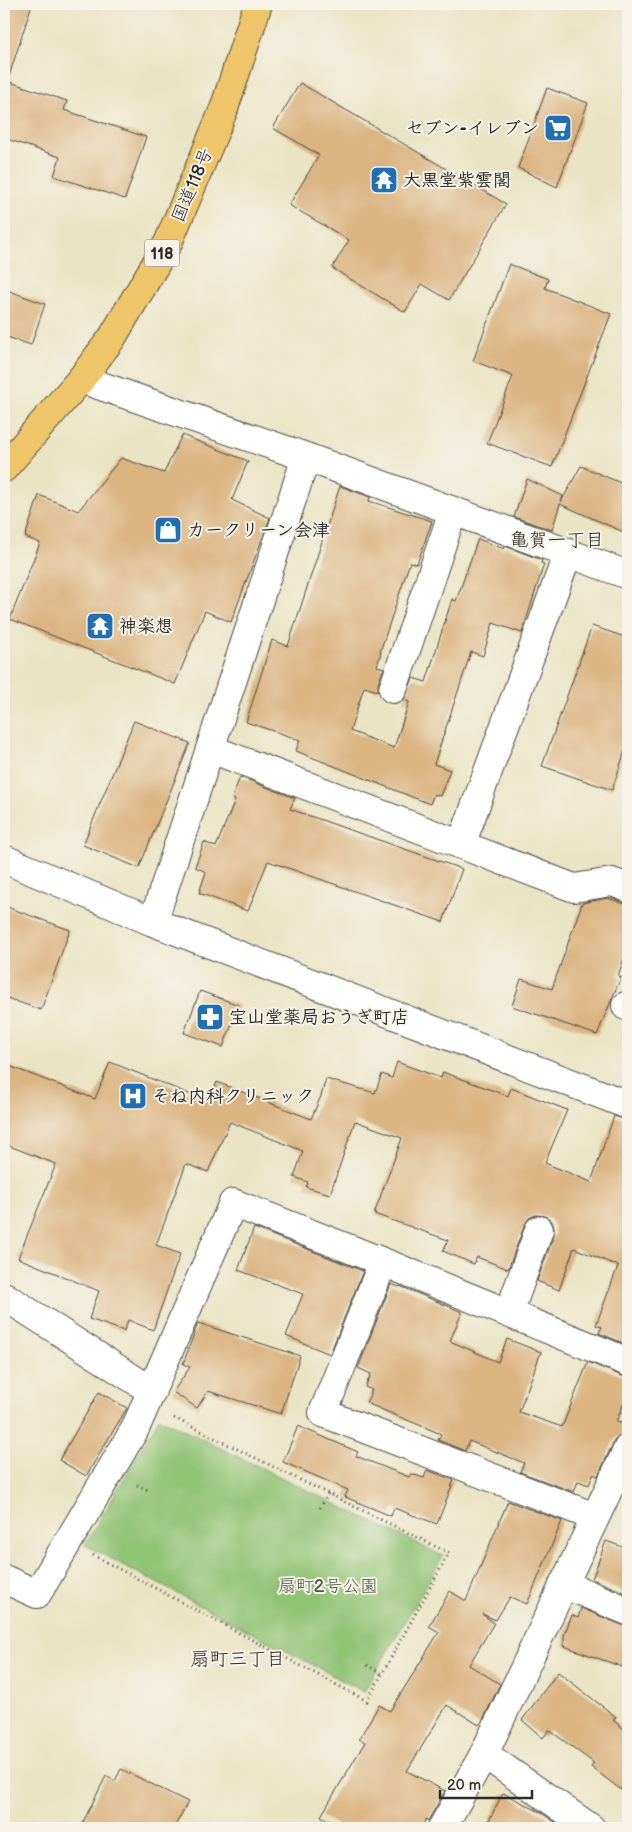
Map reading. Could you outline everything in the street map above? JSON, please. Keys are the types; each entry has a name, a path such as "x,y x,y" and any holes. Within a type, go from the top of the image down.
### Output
{"highway":[{"name":"国道118号","path":"4,468 81,379 112,338 168,242 224,109 258,4"}],"street":[{"path":"81,379 306,457 628,575"},
{"path":"153,922 306,457"},
{"path":"394,690 453,511"},
{"path":"461,845 568,554"},
{"path":"211,749 574,888 612,882 628,888"},
{"path":"4,859 153,922 628,1105"},
{"path":"4,1579 37,1594 135,1429 233,1203 628,1362"},
{"path":"509,1313 539,1230"},
{"path":"383,1262 322,1412 595,1517"},
{"path":"4,1296 149,1398"},
{"path":"442,1828 484,1754 628,1448"},
{"path":"563,1584 628,1611"},
{"path":"484,1754 591,1828"}],"path":[{"path":"68,1542 367,1701 449,1554 328,1494 149,1398"},
{"path":"137,1485 148,1490"},
{"path":"320,1508 328,1494"},
{"path":"367,1665 382,1674"}],"green space":[{"name":"扇町2号公園","path":"159,1418 443,1556 364,1692 85,1545"}],"building":[{"path":"4,4 32,4 9,76 4,75"},
{"path":"4,80 67,101 64,110 146,137 125,199 54,176 60,157 4,138"},
{"name":"大黒堂紫雲閣","path":"300,83 506,204 449,300 422,284 405,312 332,268 349,240 289,205 319,155 273,128"},
{"path":"547,88 588,103 557,187 518,168"},
{"path":"509,264 548,279 545,288 611,314 552,467 487,443 513,376 473,361"},
{"path":"4,289 45,304 31,345 4,336"},
{"path":"182,435 248,461 232,500 270,518 231,622 205,611 175,684 10,619 40,543 25,537 39,495 78,511 121,458 164,473"},
{"path":"581,466 628,486 628,534 560,504 552,530 514,517 527,479 563,496 561,502"},
{"path":"340,486 370,497 369,501 432,521 417,564 410,562 380,652 377,666 384,668 378,684 378,691 364,687 350,731 394,748 409,702 404,700 413,678 426,682 452,599 456,601 478,539 504,549 505,546 542,560 541,563 544,564 522,633 493,623 483,656 471,652 434,764 450,770 440,796 434,794 430,804 296,751 300,740 246,722 272,640 288,646"},
{"path":"592,626 628,638 628,742 612,790 542,766"},
{"path":"134,721 190,743 139,868 83,845"},
{"path":"240,777 295,798 290,809 462,869 443,922 268,861 248,911 199,893 206,872 195,867 204,842 216,847 235,800 232,798"},
{"path":"608,898 628,905 628,946 618,976 621,977 597,1035 512,1006 521,979 552,989 582,903"},
{"path":"4,906 70,930 41,1010 4,997"},
{"path":"200,991 239,1005 223,1047 184,1033"},
{"path":"110,1062 209,1102 217,1082 311,1119 326,1079 375,1093 382,1074 392,1078 397,1062 441,1078 443,1072 508,1096 511,1088 567,1110 545,1163 591,1182 614,1116 628,1120 628,1345 599,1333 602,1327 596,1325 618,1266 574,1248 559,1290 537,1281 554,1235 554,1227 551,1220 545,1216 536,1215 529,1218 508,1269 477,1257 474,1264 443,1251 448,1240 374,1214 402,1138 355,1121 330,1194 306,1187 308,1182 294,1177 303,1151 230,1122 208,1172 186,1164 156,1245 180,1254 153,1330 128,1320 124,1331 89,1319 99,1291 18,1258 56,1164 4,1144 4,1064 95,1099"},
{"path":"254,1228 363,1271 330,1354 286,1336 303,1294 238,1270"},
{"path":"391,1284 462,1312 450,1341 498,1362 507,1339 541,1352 519,1412 562,1427 588,1362 628,1377 628,1393 616,1422 628,1424 628,1433 620,1435 614,1441 598,1476 593,1474 589,1485 578,1481 574,1492 520,1472 524,1463 469,1441 465,1451 438,1440 441,1434 366,1403 372,1390 365,1387 371,1374 358,1368"},
{"path":"198,1323 300,1356 281,1414 208,1391 197,1408 173,1392 190,1367 183,1364"},
{"path":"99,1392 127,1408 86,1476 59,1460"},
{"path":"298,1426 358,1452 356,1456 409,1477 411,1474 424,1478 427,1470 454,1480 437,1524 394,1508 391,1516 345,1497 348,1490 283,1462"},
{"path":"508,1501 562,1521 527,1604 510,1597 496,1620 482,1614 494,1623 469,1665 500,1684 483,1720 479,1725 447,1705 407,1771 445,1791 428,1821 426,1819 420,1828 341,1828 321,1816 365,1742 359,1739 379,1705 390,1711 439,1632 429,1626 450,1591 466,1601"},
{"path":"606,1541 628,1549 628,1594 592,1579"},
{"path":"581,1608 628,1626 628,1669 564,1646 564,1635 572,1615 578,1618"},
{"path":"558,1672 616,1717 613,1720 628,1732 628,1795 591,1767 594,1763 549,1730 543,1738 522,1720"},
{"path":"121,1769 188,1802 174,1828 80,1828 106,1776 115,1781"},
{"path":"503,1793 540,1812 564,1828 485,1828"}],"place":[{"name":"セブン-イレブン","path":"558,128"},
{"name":"大黒堂紫雲閣","path":"384,180"},
{"name":"カークリーン会津","path":"168,530"},
{"name":"神楽想","path":"100,626"},
{"name":"宝山堂薬局おうぎ町店","path":"210,1017"},
{"name":"そね内科クリニック","path":"133,1096"}],"district":[{"name":"亀賀一丁目","path":"557,539"},
{"name":"扇町三丁目","path":"238,1658"}]}
